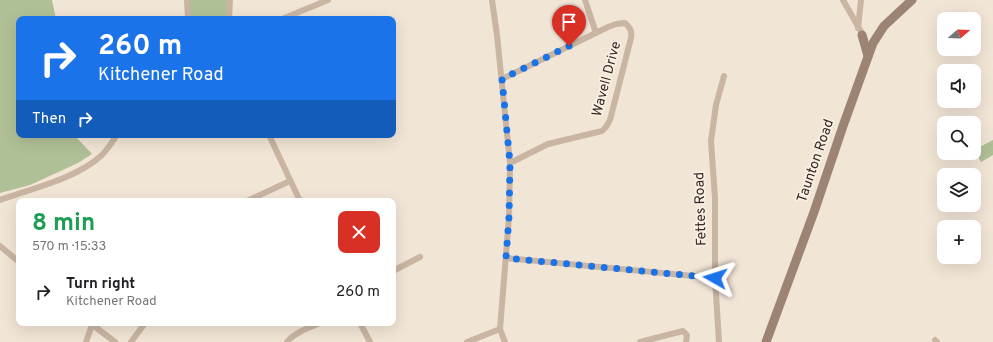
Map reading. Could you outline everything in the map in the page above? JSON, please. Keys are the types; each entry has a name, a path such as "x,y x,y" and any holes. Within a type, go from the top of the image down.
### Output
{"street":[{"path":"187,0 188,16"},
{"path":"229,16 230,0"},
{"path":"289,16 328,0"},
{"path":"492,0 502,79 510,163 509,217 500,329 505,342"},
{"path":"585,0 596,33"},
{"path":"843,0 860,31 867,40 873,43"},
{"path":"862,0 860,31 868,56"},
{"name":"Taunton Road","path":"766,342 809,226 873,43 884,26 912,0"},
{"name":"Wavell Drive","path":"502,79 608,27 621,23 628,26 632,33 610,120 606,128 597,133 548,144 510,163"},
{"name":"Fettes Road","path":"718,342 715,278 715,198 711,141 716,105 724,76"},
{"path":"0,200 32,190 86,167 103,154 115,138"},
{"path":"270,138 298,198"},
{"path":"253,198 290,181"},
{"path":"0,246 16,259"},
{"path":"396,269 420,257"},
{"path":"506,258 715,278"},
{"path":"86,342 90,326"},
{"path":"94,326 116,342"},
{"path":"131,342 143,326"},
{"path":"287,342 300,332 313,326"},
{"path":"362,326 370,342"},
{"path":"467,342 500,329"},
{"path":"640,342 683,331 686,335 686,342"}],"green space":[{"path":"0,0 52,0 55,16 16,16 16,138 77,138 92,154 78,163 30,185 0,193"},
{"path":"189,0 229,0 227,16 191,16"},
{"path":"993,140 993,155 981,162 980,160 981,146"}],"route":[{"path":"569,46 502,79 510,163 509,217 506,258 715,278"}]}
